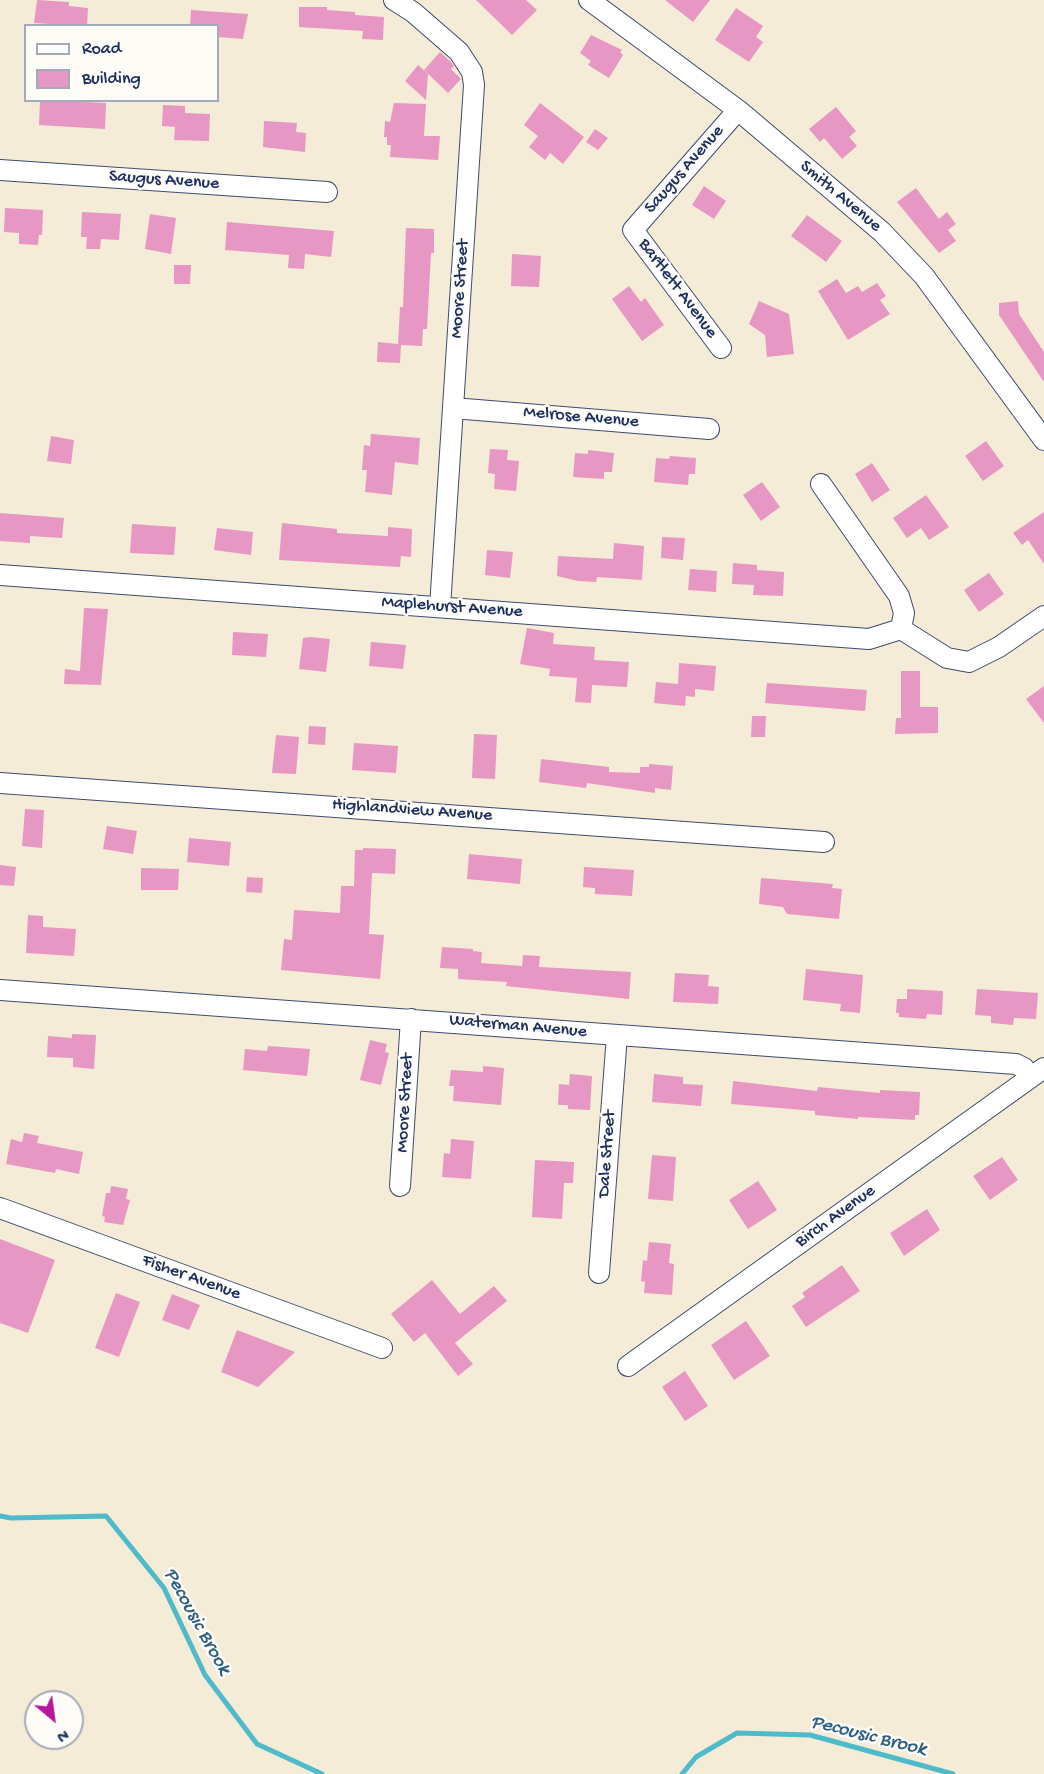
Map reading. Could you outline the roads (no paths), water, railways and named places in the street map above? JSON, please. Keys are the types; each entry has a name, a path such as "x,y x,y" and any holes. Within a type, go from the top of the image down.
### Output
{"street":[{"name":"Smith Avenue","path":"589,0 738,110 894,244 924,276 1044,440"},
{"name":"Moore Street","path":"398,1 459,52 472,72 474,85 440,608"},
{"name":"Saugus Avenue","path":"633,230 738,110"},
{"name":"Saugus Avenue","path":"0,170 327,192"},
{"name":"Bartlett Avenue","path":"633,230 721,348"},
{"name":"Melrose Avenue","path":"453,408 709,429"},
{"path":"821,484 899,596 904,613 902,629 947,658 969,662 999,647 1044,616"},
{"name":"Maplehurst Avenue","path":"0,575 869,639 902,629"},
{"name":"Highlandview Avenue","path":"0,783 824,842"},
{"name":"Waterman Avenue","path":"0,990 1016,1064 1037,1072"},
{"name":"Moore Street","path":"400,1186 411,1019"},
{"name":"Dale Street","path":"599,1274 618,1035"},
{"name":"Birch Avenue","path":"628,1366 1037,1072"},
{"name":"Fisher Avenue","path":"0,1208 382,1348"}],"waterway":[{"name":"Pecousic Brook","path":"0,1516 11,1518 106,1516 164,1588 205,1675 257,1744 322,1774"},
{"name":"Pecousic Brook","path":"682,1774 696,1757 737,1733 810,1735 953,1774"}]}
